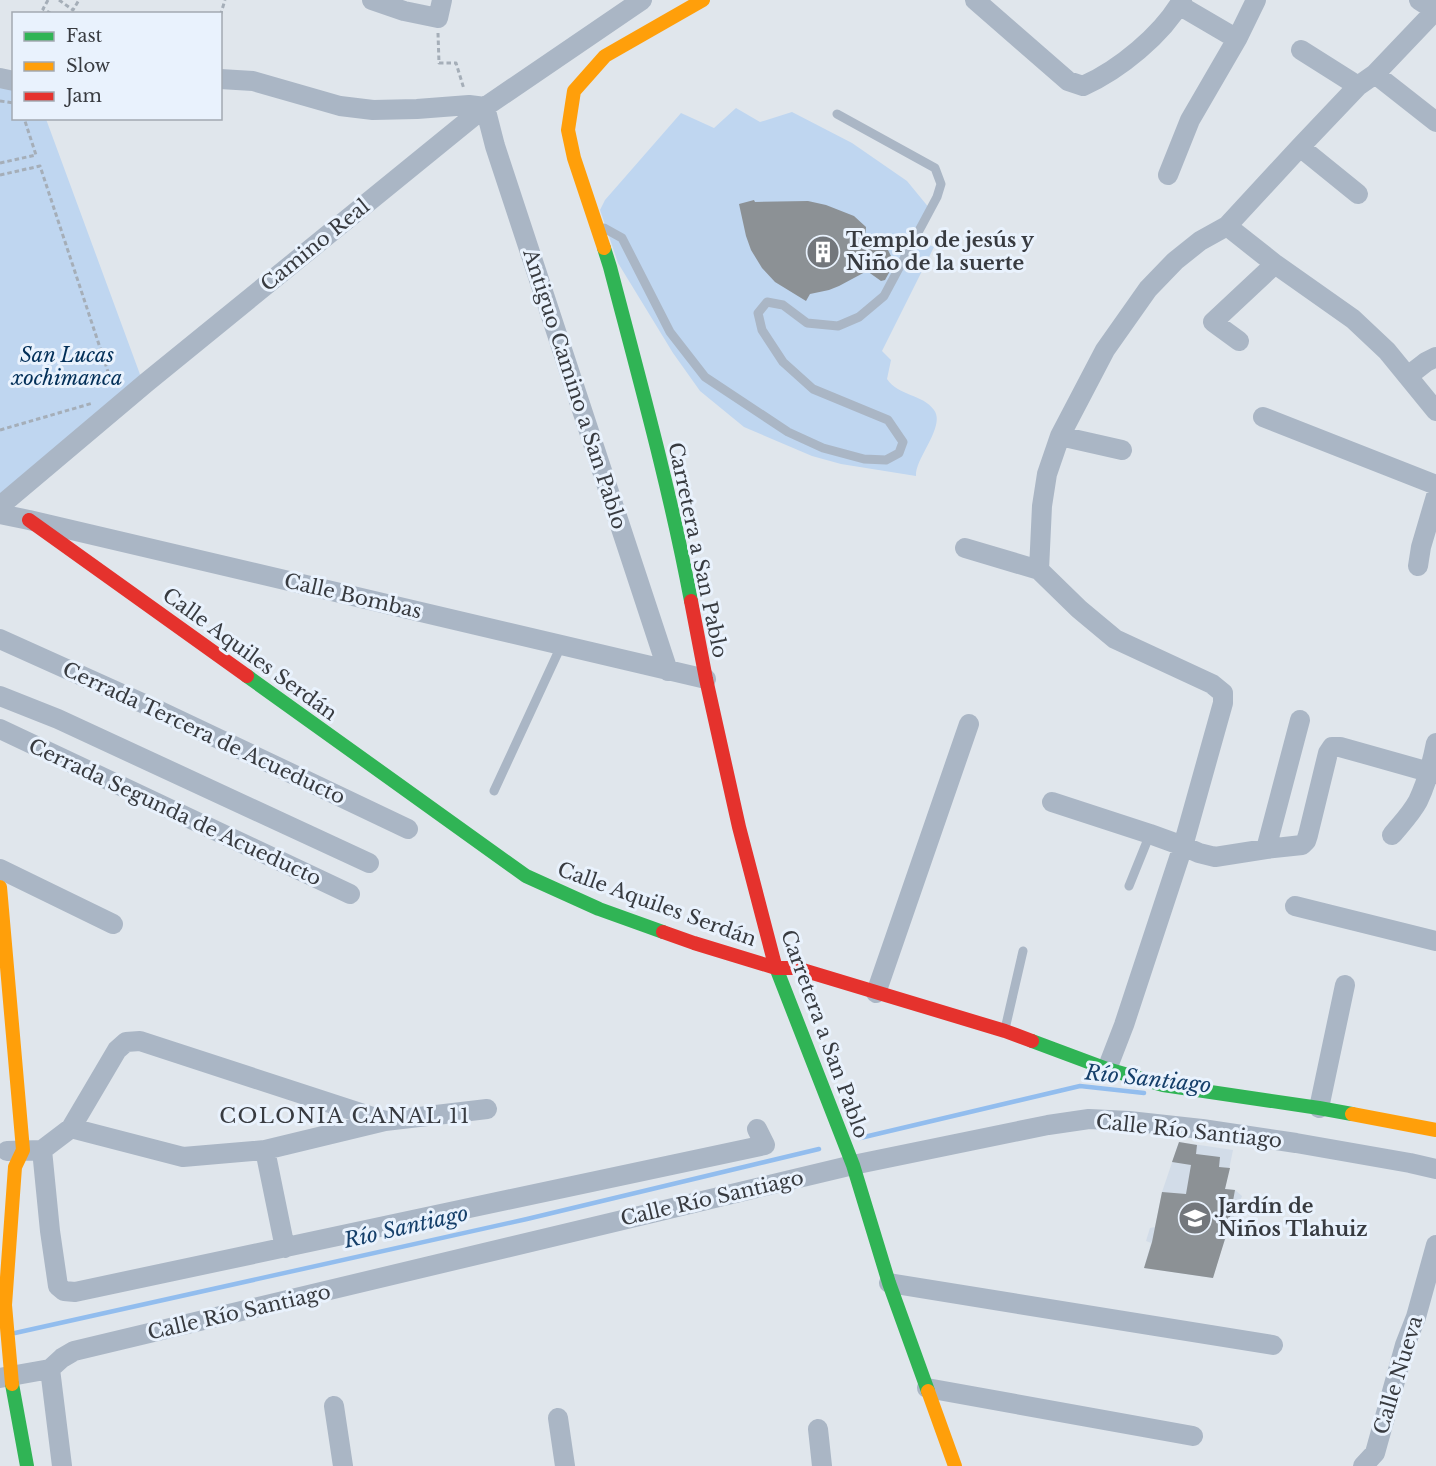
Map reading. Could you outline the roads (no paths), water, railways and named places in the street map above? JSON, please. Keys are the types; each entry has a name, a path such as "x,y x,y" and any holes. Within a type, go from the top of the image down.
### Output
{"street":[{"path":"372,0 404,11 440,9"},
{"name":"Camino Real","path":"0,507 477,106 642,0"},
{"name":"Carretera a San Pablo","path":"702,0 605,56 574,91 568,129 574,158 610,267 657,448 682,553 706,679 739,827 776,968 853,1165"},
{"path":"975,0 1068,81 1083,86 1116,68 1159,32 1181,3 1237,39"},
{"path":"1168,175 1190,120 1237,39 1256,0"},
{"path":"1039,570 1042,506 1047,474 1060,436 1105,350 1148,289 1175,261 1200,241 1227,226 1358,86 1375,74 1431,8"},
{"path":"1301,50 1358,86"},
{"path":"1375,74 1436,122"},
{"path":"222,79 253,81 340,106 373,110 477,106"},
{"name":"Antiguo Camino a San Pablo","path":"477,106 499,158 668,671"},
{"path":"1300,147 1358,194"},
{"path":"1227,226 1275,264 1353,319 1387,351 1436,411"},
{"path":"1239,341 1213,322 1275,264"},
{"path":"1408,376 1436,357"},
{"path":"1263,417 1436,485"},
{"path":"1060,436 1122,450"},
{"path":"1418,566 1420,547 1436,496"},
{"name":"Calle Bombas","path":"0,514 706,679"},
{"name":"Calle Aquiles Serdán","path":"29,520 526,876 599,909 694,943 776,968 796,968 1005,1031 1107,1069 1163,1085 1319,1108 1436,1130"},
{"path":"965,548 1039,570 1079,609 1115,639 1212,684 1222,693 1223,703 1183,846 1107,1069"},
{"name":"Cerrada Tercera de Acueducto","path":"0,639 160,711 408,829"},
{"path":"0,696 58,719 369,863"},
{"path":"1266,849 1300,720"},
{"path":"876,993 969,724"},
{"name":"Cerrada Segunda de Acueducto","path":"0,729 350,894"},
{"path":"1392,835 1408,816 1433,773 1436,743"},
{"path":"1052,802 1215,858 1302,845 1308,835 1328,753 1332,747 1340,747 1433,773"},
{"path":"0,869 113,924"},
{"path":"0,887 18,1152 5,1305 7,1371 27,1466"},
{"path":"1295,906 1436,941"},
{"path":"1319,1108 1345,985"},
{"path":"18,1152 71,1128 117,1050 126,1042 140,1041 386,1121"},
{"path":"71,1128 183,1157 265,1150 386,1121 487,1109"},
{"name":"Calle Río Santiago","path":"7,1371 50,1369 74,1351 853,1165 1048,1125 1089,1119 1202,1129 1410,1162 1436,1169"},
{"path":"18,1152 50,1231 58,1286 64,1291 75,1292 765,1145 757,1130"},
{"path":"265,1150 285,1248"},
{"path":"853,1165 889,1283 953,1462"},
{"name":"Calle Nueva","path":"1363,1466 1375,1453 1436,1245"},
{"path":"889,1283 1274,1345"},
{"path":"50,1369 62,1466"},
{"path":"927,1388 1193,1436"},
{"path":"334,1406 343,1466"},
{"path":"16,1407 36,1446"},
{"path":"558,1418 565,1466"},
{"path":"818,1429 822,1466"}],"lane":[{"path":"594,222 622,238 670,332 705,377 788,432 823,448 864,459 886,460 899,453 903,442 888,420 813,389 783,362 762,330 758,313 767,302 783,305 807,323 838,326 859,317 884,296 937,197 941,184 935,168 837,114"},
{"path":"494,791 561,646"},
{"path":"1129,886 1150,834"},
{"path":"1005,1031 1023,951"}],"waterway":[{"name":"Río Santiago","path":"860,1138 1080,1086 1144,1093"},
{"name":"Río Santiago","path":"15,1333 527,1219 819,1149"}],"place":[{"name":"Templo de jesús y Niño de la suerte","path":"823,252"},
{"name":"Jardín de Niños Tlahuiz","path":"1195,1218"}],"district":[{"name":"COLONIA CANAL 11","path":"345,1116"}],"park label":[{"name":"San Lucas xochimanca","path":"67,366"}]}
